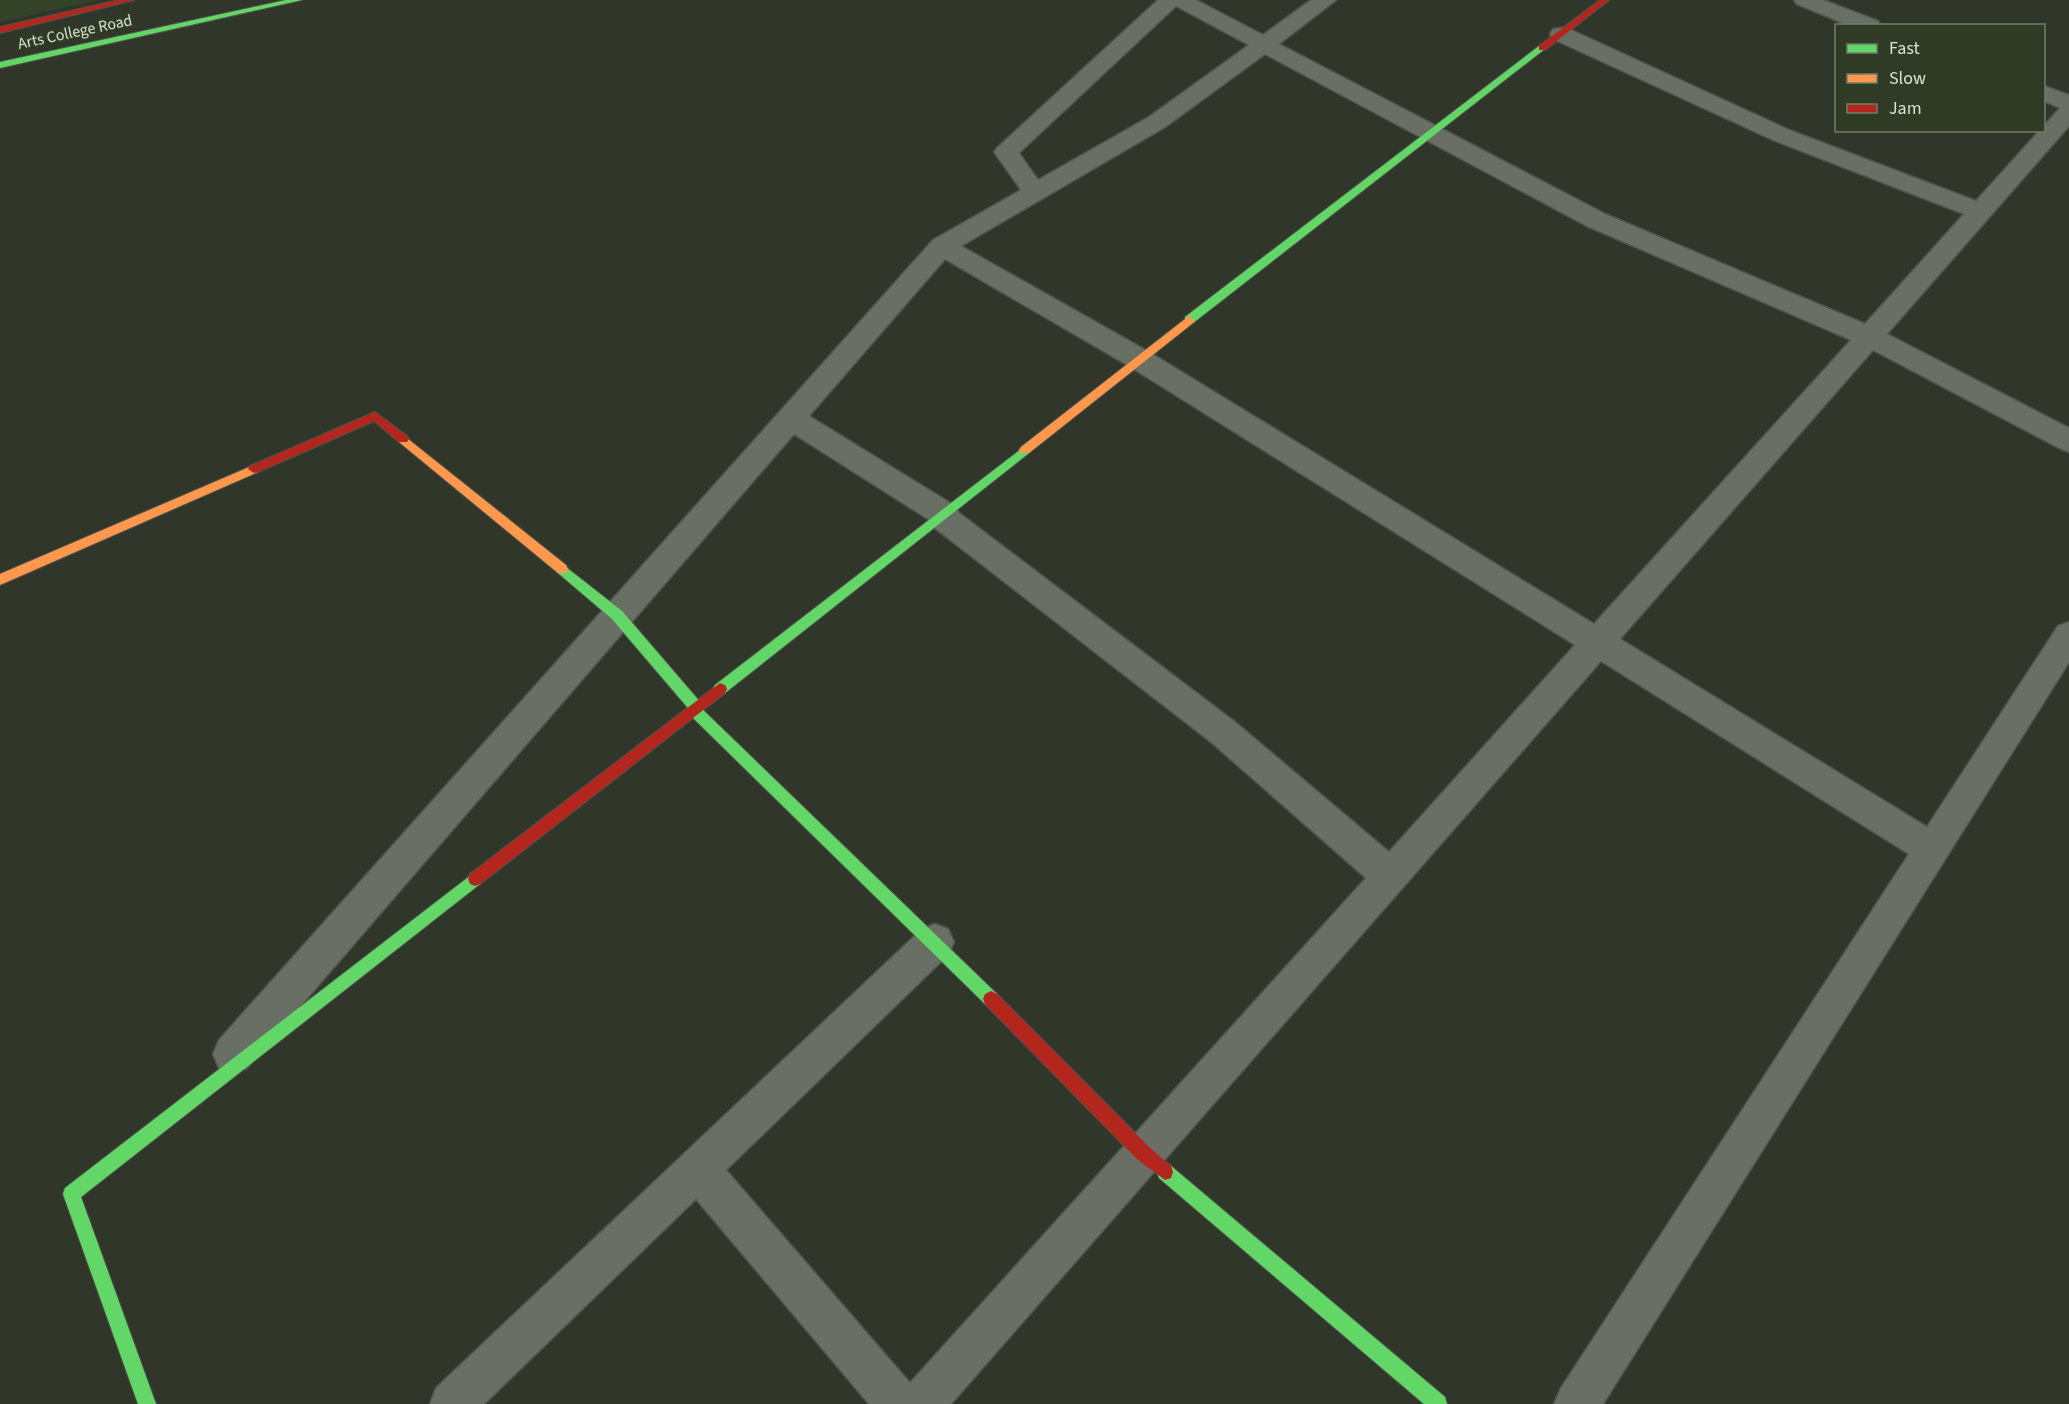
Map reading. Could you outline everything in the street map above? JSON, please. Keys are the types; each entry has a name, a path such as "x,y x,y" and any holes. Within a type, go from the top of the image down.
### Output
{"street":[{"path":"0,30 130,0"},
{"name":"Arts College Road","path":"0,65 298,0"},
{"path":"1035,193 1006,152 1170,0"},
{"path":"1180,0 1596,220 1870,337 2069,441"},
{"path":"194,1098 942,246 1156,122 1325,0"},
{"path":"147,1404 72,1194 944,514 1139,359 1605,0"},
{"path":"1804,0 1865,24"},
{"path":"1561,34 1781,135 1981,212"},
{"path":"2045,94 2069,103"},
{"path":"921,1404 2069,112"},
{"path":"942,246 1139,359 1932,849"},
{"path":"0,580 375,416 617,615 696,707 694,710 935,942 1144,1154 1438,1404"},
{"path":"790,418 944,514"},
{"path":"944,514 942,517 1223,732 1390,876"},
{"path":"1576,1404 2069,635"},
{"path":"452,1404 935,942"},
{"path":"698,1169 898,1404"}],"shaded area":[{"path":"0,0 98,0 0,22"}],"traffic: fast":[{"path":"0,65 298,0"},
{"path":"1189,320 1542,48"},
{"path":"720,689 1025,450"},
{"path":"562,569 617,615 696,707 694,710 991,999"},
{"path":"147,1404 71,1194 475,879"},
{"path":"1165,1172 1438,1404"}],"traffic: slow":[{"path":"1025,450 1189,320"},
{"path":"403,439 562,569"},
{"path":"0,580 254,469"}],"traffic: jam":[{"path":"0,30 130,0"},
{"path":"1542,48 1605,0"},
{"path":"254,469 375,416 403,439"},
{"path":"475,879 720,689"},
{"path":"991,999 1144,1154 1165,1172"}]}
